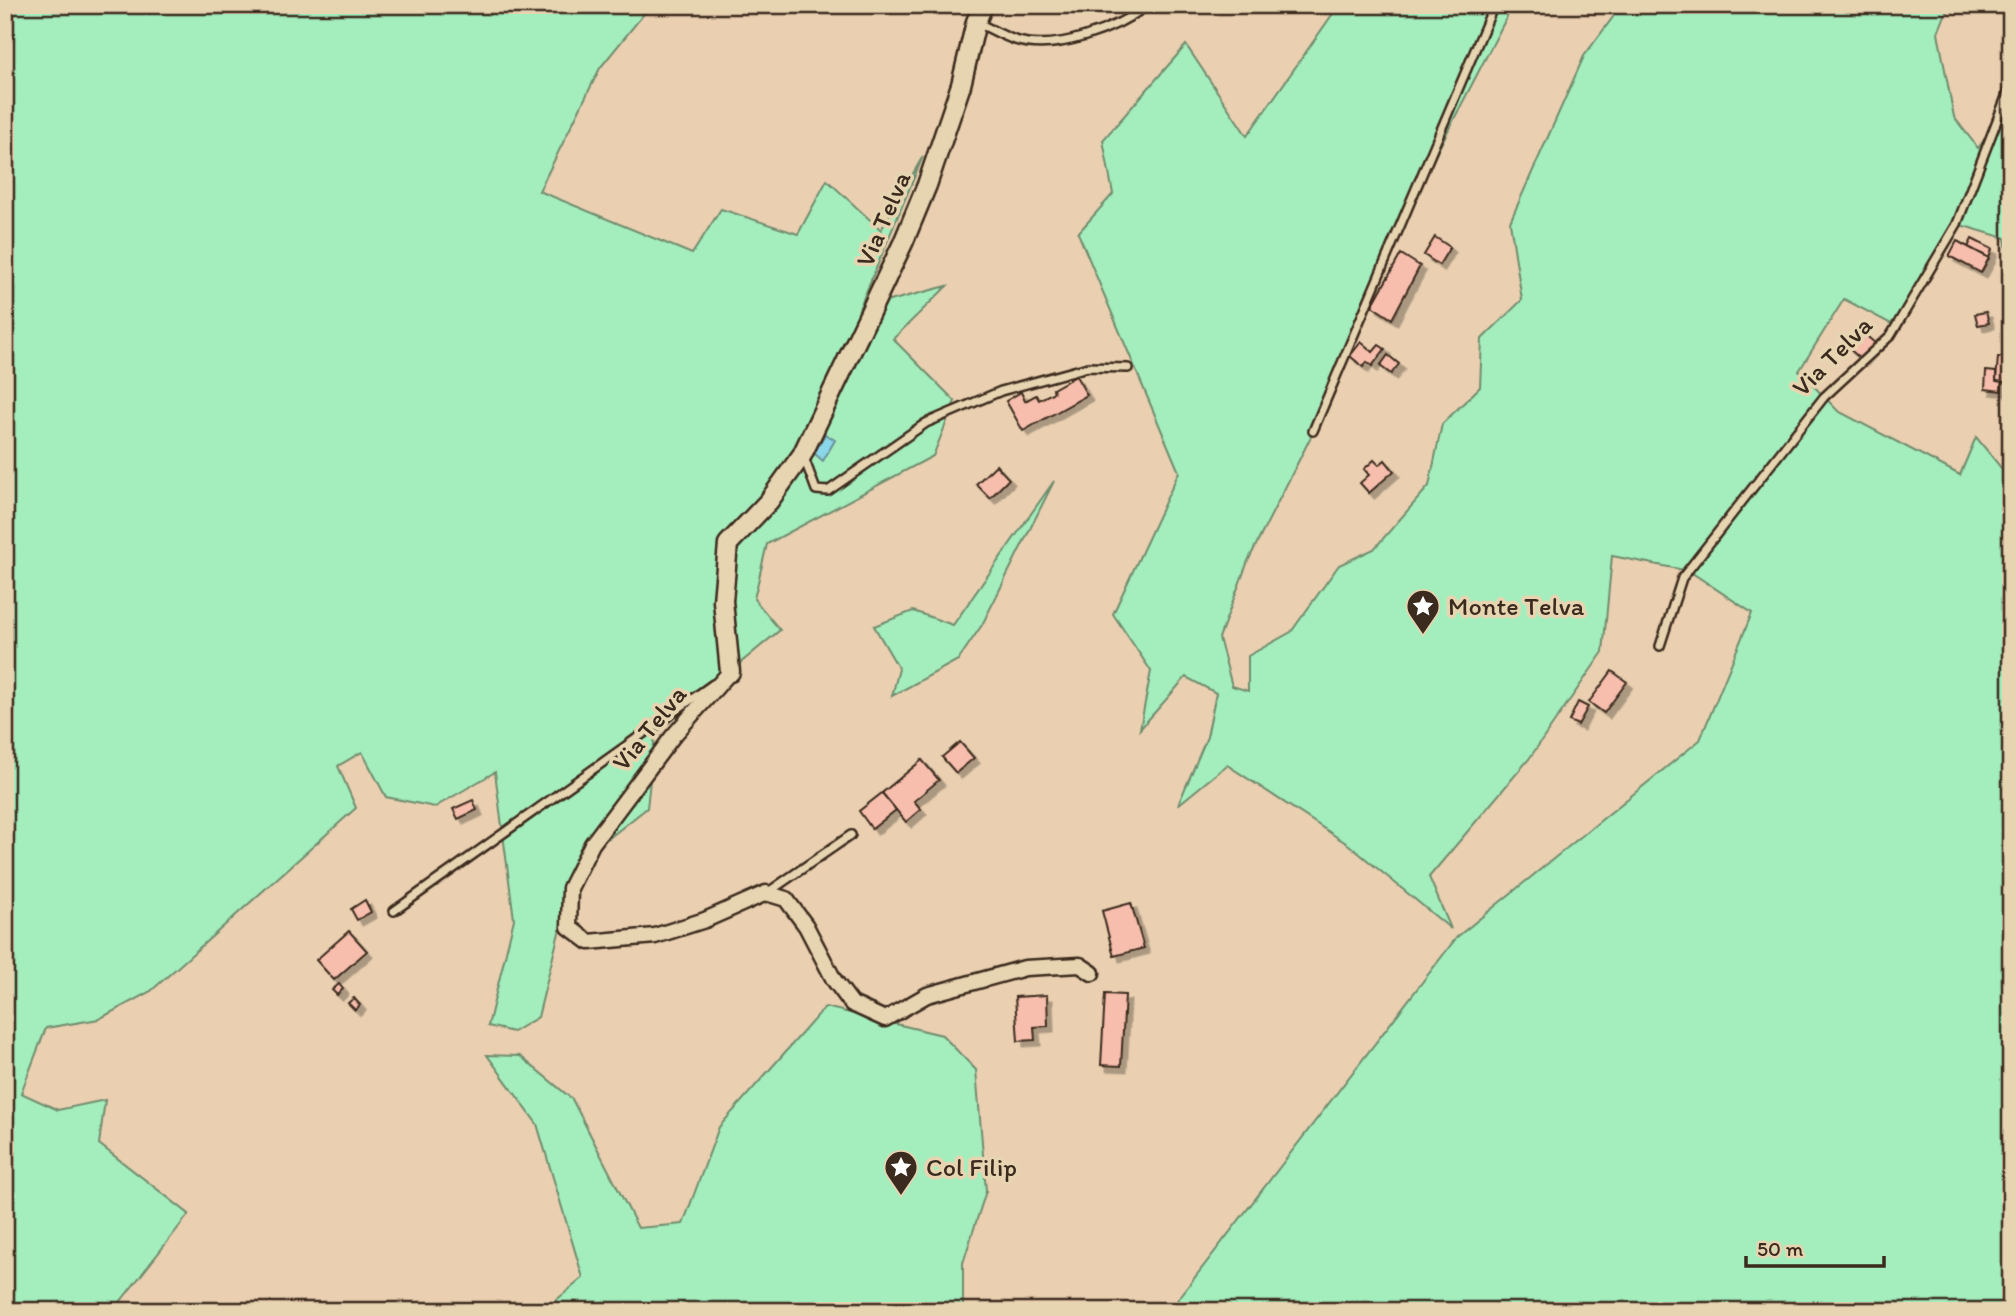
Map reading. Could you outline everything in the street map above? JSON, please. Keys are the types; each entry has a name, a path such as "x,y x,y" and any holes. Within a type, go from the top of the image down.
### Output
{"street":[{"name":"Via Telva","path":"766,893 705,920 654,936 589,942 569,927 570,888 592,844 673,736 730,671 723,601 728,544 769,501 802,455 904,243 927,186 961,85 979,14"},
{"path":"766,893 786,898 806,926 834,979 852,1004 884,1019 927,995 1025,968 1080,965 1092,973"}],"lane":[{"path":"979,14 1016,41 1046,44 1084,36 1121,21 1148,5"},
{"path":"1313,431 1494,5"},
{"name":"Via Telva","path":"1660,646 1682,578 1824,397 1891,335 1957,224 2011,84"},
{"path":"802,455 816,490 828,491 926,424 1002,391 1088,367 1128,368"},
{"path":"394,911 730,671"},
{"path":"766,893 851,835"}],"green space":[{"path":"15,5 651,5 600,68 539,191 692,254 721,209 798,234 827,180 881,230 923,156 859,309 947,286 893,339 955,401 933,456 767,544 754,599 780,630 655,734 647,808 609,838 580,848 538,1017 513,1032 488,1026 514,919 495,772 435,807 386,797 362,752 338,766 356,808 151,991 99,1019 46,1028 21,1093 58,1110 105,1100 99,1144 189,1214 113,1311 5,1311 5,19"},
{"path":"1339,5 1513,5 1408,208 1363,310 1336,387 1248,561 1219,638 1232,686 1248,691 1248,656 1291,632 1339,565 1374,549 1429,486 1442,424 1480,387 1482,339 1522,300 1510,222 1584,56 1616,13 1618,5 1949,5 1938,33 1954,117 1978,148 2011,104 2011,273 2005,238 1957,224 1893,325 1844,299 1799,371 1838,411 1960,475 1976,437 2011,480 2011,1311 1169,1311 1457,937 1700,740 1752,613 1689,571 1612,556 1603,652 1529,759 1429,877 1451,929 1349,845 1227,765 1178,805 1207,737 1216,693 1186,677 1140,729 1151,671 1113,614 1179,472 1078,233 1113,194 1103,140 1186,45 1247,136"},
{"path":"1054,481 982,625 958,660 892,696 899,669 874,626 913,611 953,625"},
{"path":"825,1007 942,1035 976,1070 986,1191 963,1263 963,1311 543,1311 583,1278 537,1124 487,1055 520,1056 572,1099 638,1228 683,1224 719,1127"}],"water":[{"path":"825,434 835,440 823,461 814,453"}],"building":[{"path":"2011,8 2011,42 2007,9"},
{"path":"1435,237 1450,247 1439,265 1424,255"},
{"path":"1972,239 1992,249 1989,258 1968,247"},
{"path":"1957,241 1989,258 1981,273 1949,256"},
{"path":"1401,254 1420,266 1392,319 1372,306"},
{"path":"1986,312 1989,323 1978,325 1975,314"},
{"path":"1861,331 1876,344 1862,360 1847,347"},
{"path":"1361,342 1373,352 1379,345 1385,349 1372,366 1367,362 1363,367 1350,356"},
{"path":"1388,355 1399,364 1391,374 1380,366"},
{"path":"1998,357 2011,358 2011,383 1996,381"},
{"path":"1986,371 1996,372 1996,381 2002,382 2001,391 1985,389"},
{"path":"1076,376 1087,395 1023,431 1006,401 1021,392 1025,401 1036,395 1039,400"},
{"path":"1374,460 1379,465 1385,460 1394,471 1369,493 1360,483 1369,475 1364,469"},
{"path":"996,465 1009,479 990,498 976,484"},
{"path":"1612,671 1627,682 1604,713 1589,702"},
{"path":"1578,702 1588,707 1578,725 1569,721"},
{"path":"960,742 974,758 956,773 942,757"},
{"path":"922,760 939,780 914,801 921,809 906,822 882,793"},
{"path":"882,793 896,810 872,829 859,811"},
{"path":"473,800 477,810 458,819 453,809"},
{"path":"365,900 371,912 357,920 351,909"},
{"path":"1131,903 1144,948 1114,956 1102,911"},
{"path":"349,931 367,951 334,980 316,960"},
{"path":"339,984 343,989 337,995 332,990"},
{"path":"1105,994 1125,995 1121,1066 1101,1065"},
{"path":"1047,995 1048,1026 1034,1027 1035,1040 1018,1041 1015,997"},
{"path":"354,998 360,1005 355,1010 348,1003"}],"place":[{"name":"Monte Telva","path":"1423,636"},
{"name":"Col Filip","path":"901,1197"}]}
